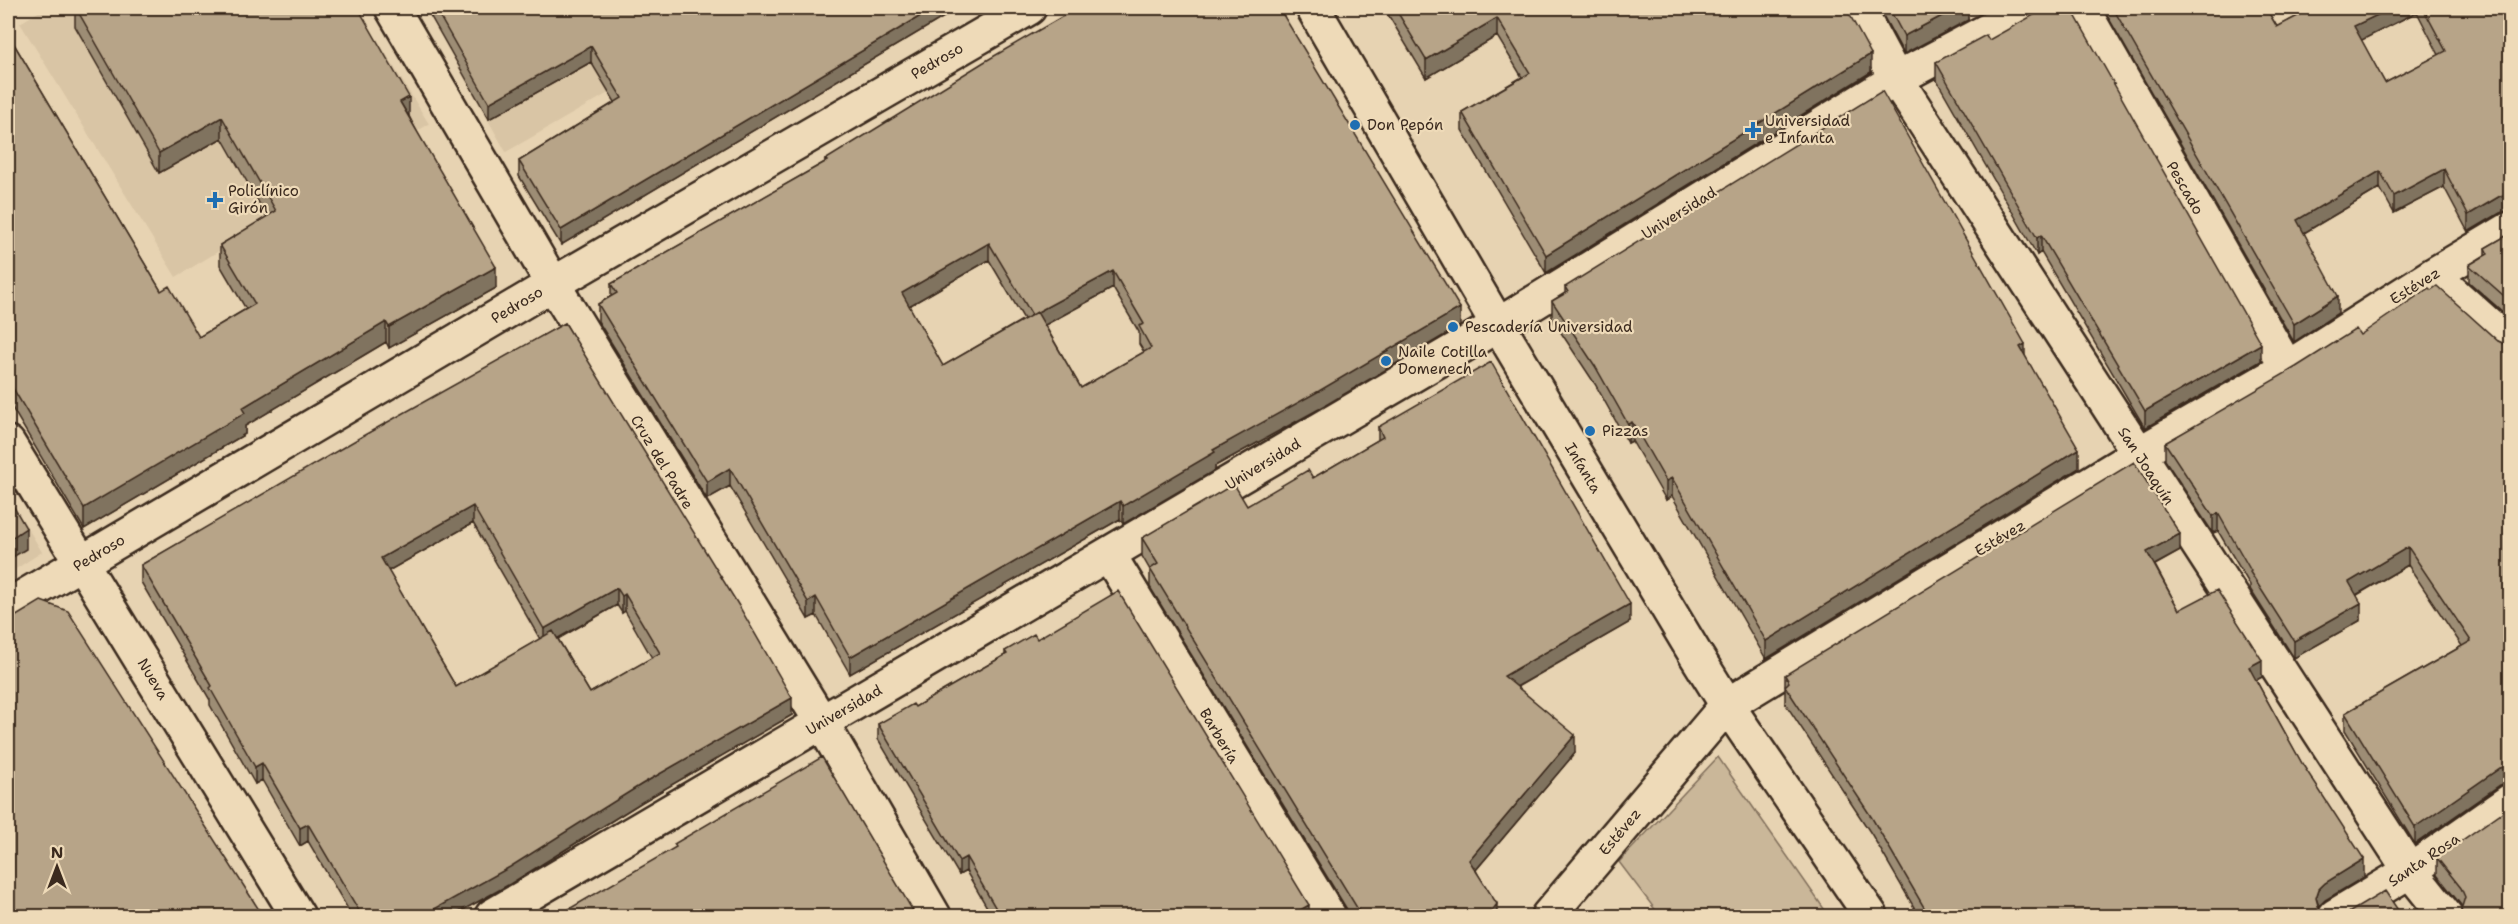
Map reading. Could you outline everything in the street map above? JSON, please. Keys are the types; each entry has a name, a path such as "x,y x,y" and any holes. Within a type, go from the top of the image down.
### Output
{"street":[{"name":"Cruz del Padre","path":"392,8 553,284 822,723 934,916"},
{"name":"Pedroso","path":"8,606 553,284 1029,8"},
{"name":"Infanta","path":"1313,8 1498,325 1727,705 1871,916"},
{"name":"San Joaquín","path":"1858,8 1896,79 2138,454 2410,871 2446,916"},
{"name":"Universidad","path":"492,916 1498,325 1896,79 2031,8"},
{"name":"Pescado","path":"2082,8 2288,368"},
{"name":"Estévez","path":"1548,916 1727,705 2138,454 2288,368 2433,275 2511,229"},
{"path":"2433,275 2511,344"},
{"name":"Nueva","path":"8,442 298,916"},
{"name":"Barbería","path":"1109,555 1329,916"},
{"name":"Santa Rosa","path":"2335,916 2410,871 2511,801"}],"shaded area":[{"name":"Policlínico Girón","path":"45,8 358,8 429,124 176,277 20,23"},
{"path":"425,8 756,8 506,152"},
{"path":"8,495 42,552 8,574"},
{"path":"1718,757 1829,916 1660,916 1619,862"}],"building":[{"path":"76,8 358,8 409,97 400,102 496,267 389,327 386,322 242,408 245,413 84,508 8,380 8,34 161,291 169,286 199,337 255,304 220,245 276,211 222,117 159,153"},
{"path":"435,8 934,8 561,230 519,161 622,98 591,46 489,103"},
{"path":"1077,8 1279,8 1460,308 1213,450 1215,452 1123,506 1120,501 850,657 816,597 808,602 730,468 707,482 598,304 617,293 611,284 827,161 825,160","holes":["989,243 1032,315 943,366 902,293","1113,271 1144,324 1139,326 1151,348 1081,388 1037,312"]},
{"path":"1395,8 1846,8 1871,54 1546,255 1462,112 1530,73 1497,18 1426,60"},
{"path":"1889,8 1957,8 1904,36"},
{"path":"2046,8 2071,8 2261,344 2145,411 2041,235 2037,238 1936,62 1986,35 1989,40"},
{"path":"2113,8 2266,8 2277,27 2313,8 2392,8 2354,26 2385,83 2446,51 2423,8 2511,8 2511,193 2500,196 2468,215 2444,169 2394,196 2380,171 2297,220 2338,296 2294,324"},
{"path":"1882,91 2025,344 2020,347 2079,449 1766,641 1672,478 1666,481 1632,422 1628,424 1595,366 1552,301 1568,292 1565,287"},
{"path":"2511,233 2511,302 2469,265 2488,254 2485,248"},
{"path":"2437,286 2498,341 2511,345 2511,765 2500,768 2415,827 2345,713 2471,641 2408,547 2349,582 2361,603 2294,641 2250,572 2218,513 2213,516 2165,443 2296,367 2356,329 2360,335 2429,288 2431,290"},
{"path":"565,323 739,606 792,698 642,784 510,867 422,916 362,916 308,824 300,828 262,763 255,767 210,688 212,686 141,565 361,437","holes":["473,506 544,629 617,588 622,596 625,594 660,653 590,693 553,631 456,687 381,558"]},
{"path":"1491,362 1630,604 1504,676 1575,735 1469,860 1497,904 1488,916 1362,916 1150,569 1158,564 1142,538 1234,484 1247,506 1308,470 1313,478 1383,437 1378,427"},
{"path":"2134,462 2180,534 2147,552 2179,610 2217,590 2262,660 2249,667 2264,695 2303,765 2364,859 2319,889 2316,898 2319,909 2326,915 2332,916 1929,916 1872,818 1785,686 1789,682 1785,675"},
{"path":"8,497 26,528 8,540"},
{"path":"1118,591 1309,905 1290,916 994,916 998,912 966,857 959,861 878,724 913,704 915,707 1007,654 1005,651 1034,634 1037,639"},
{"path":"41,601 68,611 263,916 8,916 8,621"},
{"path":"822,757 916,916 557,916 676,847 674,844"},
{"path":"2511,806 2511,916 2464,916 2461,910 2465,897 2461,888 2437,858"},
{"path":"2385,891 2402,916 2339,916 2345,915"}],"place":[{"name":"Don Pepón","path":"1355,125"},
{"name":"Universidad e Infanta","path":"1753,130"},
{"name":"Policlínico Girón","path":"215,200"},
{"name":"Pescadería Universidad","path":"1453,327"},
{"name":"Naile Cotilla Domenech","path":"1386,361"},
{"name":"Pizzas","path":"1590,431"}]}
